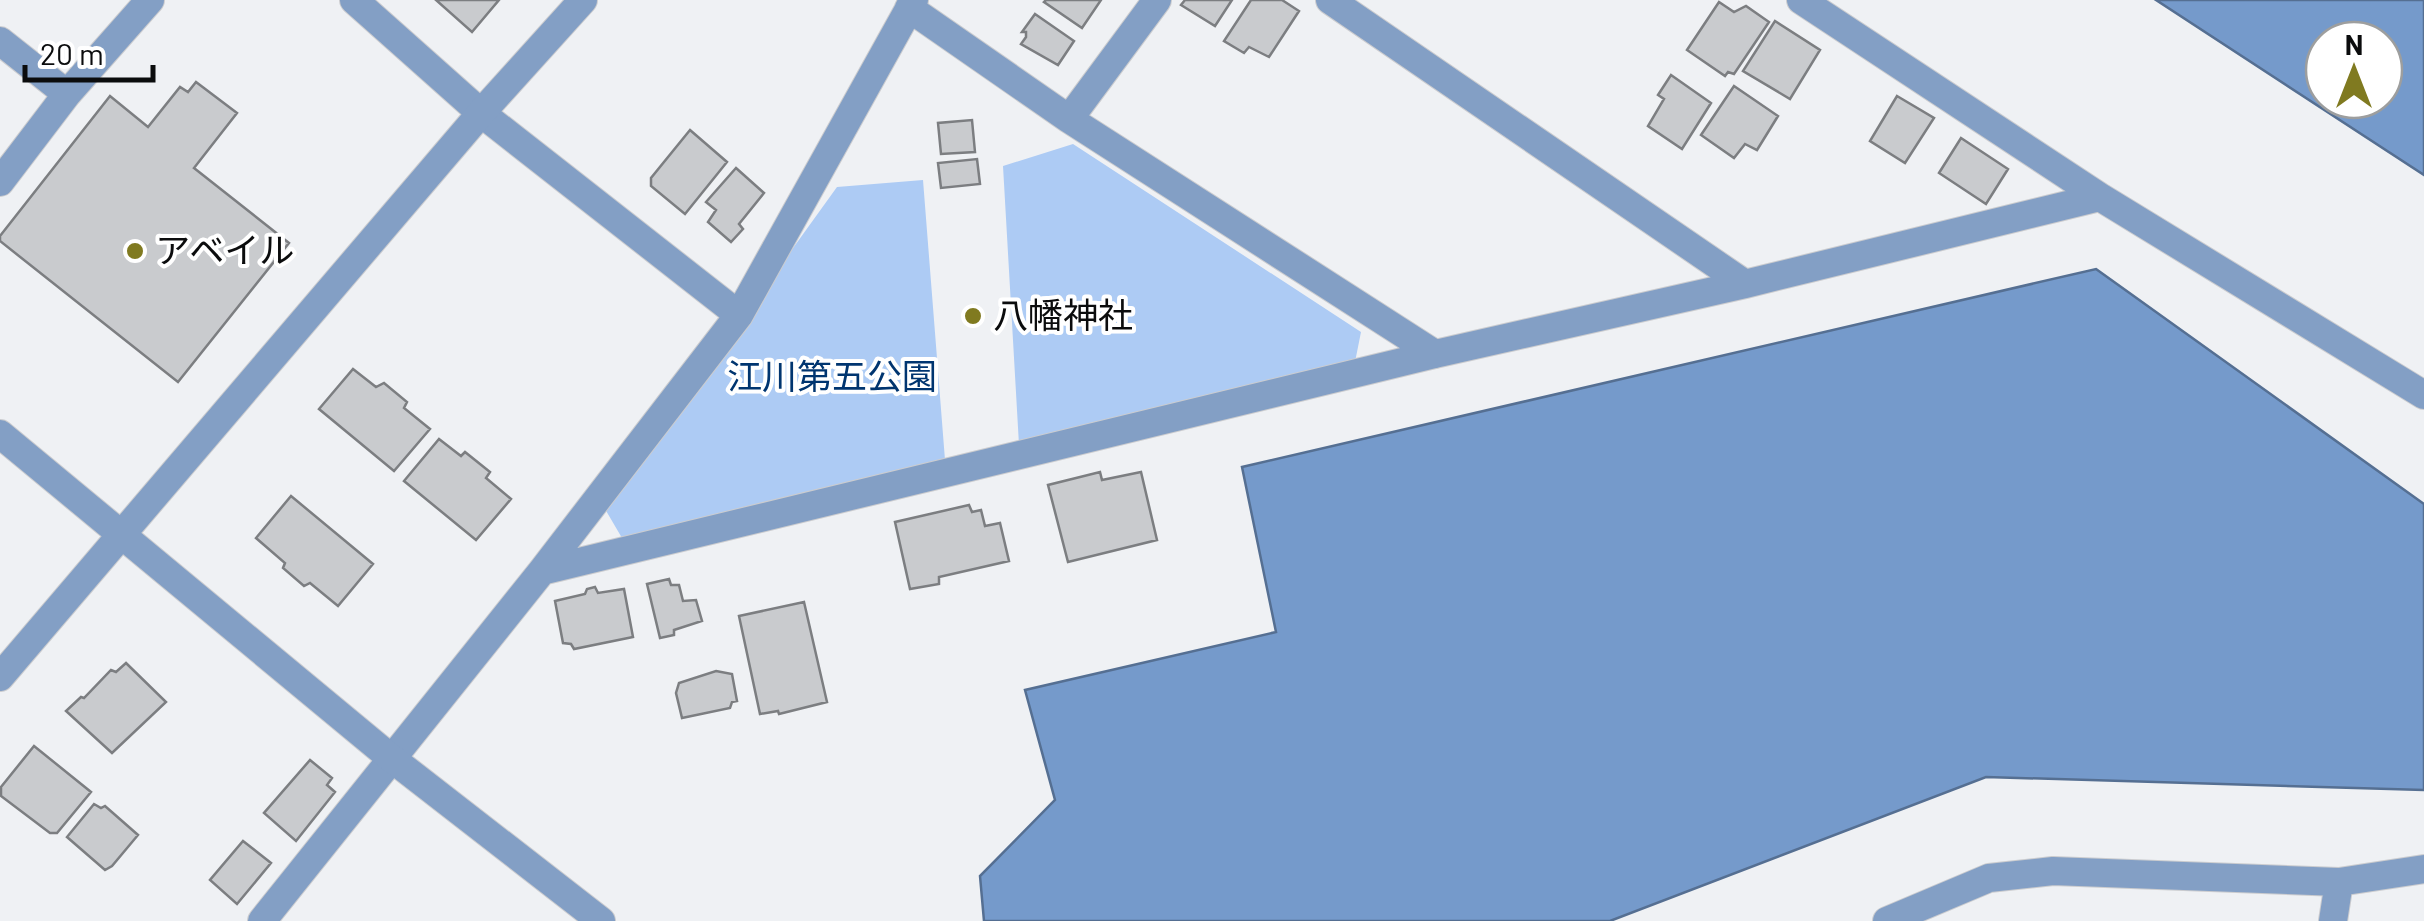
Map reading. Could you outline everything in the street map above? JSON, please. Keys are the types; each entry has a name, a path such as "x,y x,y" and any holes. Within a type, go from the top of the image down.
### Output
{"street":[{"path":"0,182 67,94 150,0"},
{"path":"354,0 481,113 738,316"},
{"path":"0,677 481,113 583,0"},
{"path":"1069,119 1157,0"},
{"path":"1330,0 1745,284"},
{"path":"1801,0 2100,198 2424,395"},
{"path":"262,921 542,571 738,316 911,4 1069,119 1434,354"},
{"path":"0,41 67,94"},
{"path":"542,571 1434,354 2100,198"},
{"path":"0,434 390,758 601,921"},
{"path":"1886,921 1989,878 2053,871 2339,882 2424,869"},
{"path":"2333,921 2339,882"}],"green space":[{"name":"江川第五公園","path":"1073,144 1361,332 1355,362 1019,445 1003,166"},
{"name":"江川第五公園","path":"923,180 945,460 622,538 605,509 837,187"}],"shaded area":[{"path":"2156,0 2424,0 2424,175 2340,120 2404,120 2404,20 2304,20 2304,97"},
{"path":"2096,269 2424,504 2424,790 1986,777 1610,921 984,921 980,876 1055,800 1025,690 1276,632 1242,467"}],"building":[{"path":"436,0 499,0 472,32"},
{"path":"1046,0 1101,0 1082,28"},
{"path":"1185,0 1232,0 1215,26 1181,5"},
{"path":"1251,0 1282,0 1299,11 1269,57 1249,47 1244,53 1224,41"},
{"path":"1719,2 1734,12 1746,6 1769,22 1734,74 1728,72 1725,76 1687,50"},
{"path":"1035,14 1074,41 1058,65 1021,44 1026,37 1026,32 1022,32"},
{"path":"1775,21 1820,50 1790,99 1743,71"},
{"path":"1671,75 1711,103 1682,149 1648,126 1664,99 1658,95"},
{"path":"196,82 237,113 194,168 289,243 178,382 0,241 0,236 110,96 148,127 180,87 188,92"},
{"path":"1734,86 1778,116 1757,150 1745,144 1734,158 1701,135"},
{"path":"1897,96 1934,118 1905,163 1870,141"},
{"path":"972,120 975,152 941,154 938,123"},
{"path":"690,130 727,162 685,214 651,186 651,178"},
{"path":"1961,138 2008,169 1986,204 1939,173"},
{"path":"977,159 980,184 941,188 938,163"},
{"path":"736,168 764,193 739,224 743,229 731,242 708,222 716,210 706,202"},
{"path":"353,369 376,387 384,383 407,402 404,408 430,429 394,471 319,409"},
{"path":"439,439 461,456 465,452 490,472 486,478 511,499 476,540 404,481"},
{"path":"1100,472 1102,480 1141,472 1157,540 1068,562 1048,485"},
{"path":"291,496 373,564 338,606 310,583 304,586 256,538"},
{"path":"969,505 972,512 981,510 985,526 1000,523 1009,561 939,577 939,584 910,589 895,522"},
{"path":"669,579 671,585 679,585 683,601 696,600 702,621 660,638 647,584"},
{"path":"595,587 598,593 624,589 633,637 574,649 563,643 555,601 585,594"},
{"path":"804,602 827,702 779,714 760,714 739,616"},
{"path":"126,663 166,702 112,753 66,711 111,670 116,672"},
{"path":"716,671 732,674 737,701 730,708 682,718 676,693 679,683"},
{"path":"34,746 91,792 57,833 50,833 1,796 1,787"},
{"path":"310,760 332,778 327,785 335,792 296,841 264,813"},
{"path":"94,804 105,806 138,835 105,870 67,837"},
{"path":"243,841 271,863 237,904 210,880"}],"place":[{"name":"アベイル","path":"135,251"},
{"name":"八幡神社","path":"973,316"}]}
